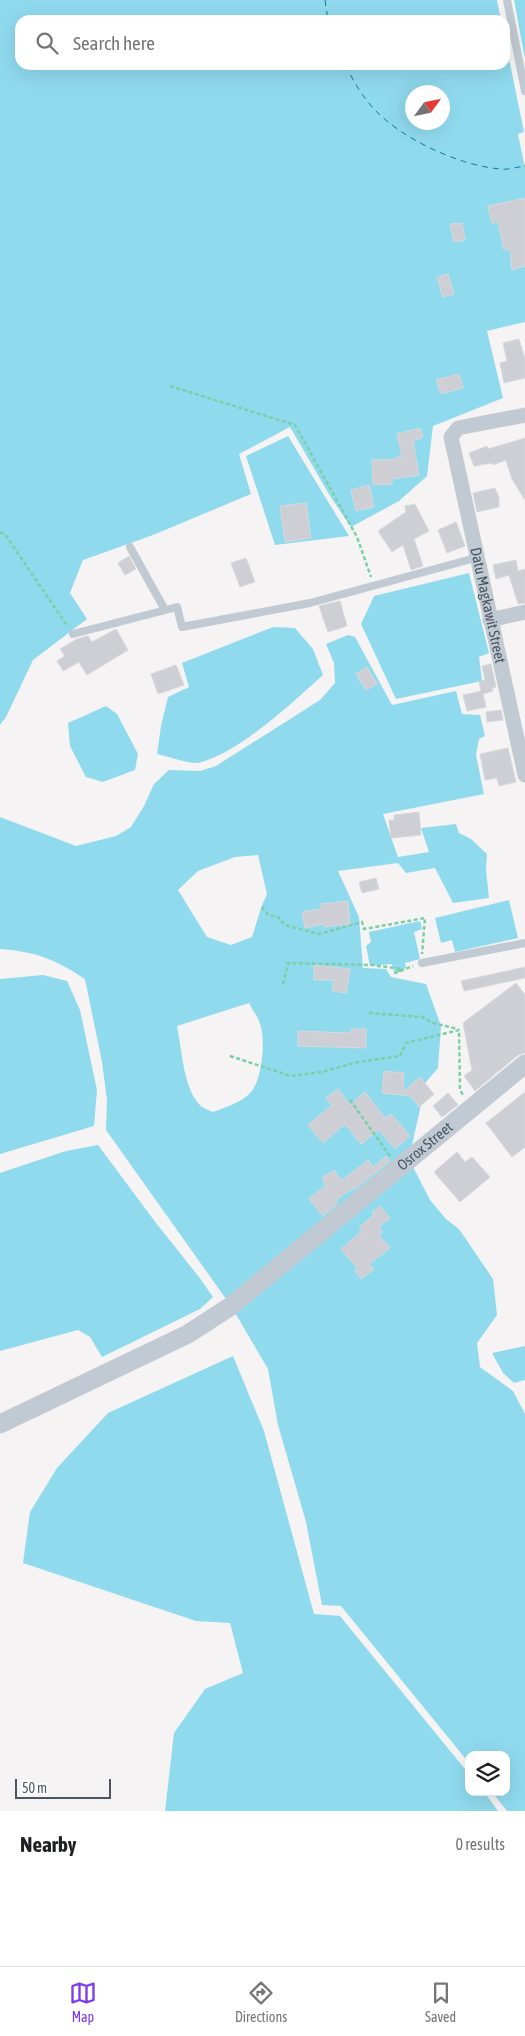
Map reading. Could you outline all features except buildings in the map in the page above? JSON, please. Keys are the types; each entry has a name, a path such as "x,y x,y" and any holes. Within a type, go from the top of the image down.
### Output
{"street":[{"name":"Datu Magkawit Street","path":"525,415 458,428 451,437 479,557 490,620 525,775"},
{"path":"490,620 525,612"},
{"name":"Osrox Street","path":"0,1424 188,1334 232,1306 470,1107 525,1064"}],"lane":[{"path":"506,0 509,15"},
{"path":"510,19 525,91"},
{"path":"130,547 165,610"},
{"path":"73,634 177,607 182,627 310,603 479,557"},
{"path":"422,962 525,943"}],"path":[{"path":"170,386 295,424 357,537 374,585"},
{"path":"0,533 4,534 73,634"},
{"path":"262,906 270,916 276,916 285,924 306,932 318,934 362,922 364,929 425,918 422,962 395,973 402,969 367,965 288,963 283,984"},
{"path":"369,1013 422,1017 433,1024 459,1030"},
{"path":"230,1056 291,1076 322,1072 358,1062 400,1056 406,1043 459,1030"},
{"path":"459,1030 460,1090 470,1107"},
{"path":"350,1100 399,1167"}],"water":[{"path":"0,0 497,0 500,15 15,15 15,70 510,70 510,63 524,132 518,134 525,168 525,322 487,331 503,398 433,426 427,476 399,501 351,527 330,496 290,427 239,454 251,494 153,535 83,560 70,593 87,619 33,660 6,717 0,725"},
{"path":"514,0 525,0 525,59"},
{"path":"288,436 349,536 275,545 246,456"},
{"path":"469,573 489,653 479,657 482,681 396,699 361,624 374,596"},
{"path":"273,627 295,628 313,649 323,675 247,739 214,758 194,763 157,754 168,697 189,687 182,663"},
{"path":"348,635 355,637 392,705 456,691 462,714 480,715 485,736 479,739 476,755 484,794 383,814 398,857 429,852 421,828 456,824 459,833 471,839 487,854 486,870 489,898 453,903 435,868 406,873 398,863 338,871 359,917 363,968 386,969 391,977 426,984 441,1026 438,1068 426,1082 409,1159 430,1200 446,1219 459,1229 493,1279 497,1315 477,1343 480,1367 513,1391 525,1414 525,1811 507,1811 495,1796 510,1796 510,1751 465,1751 465,1758 341,1606 322,1605 306,1522 278,1425 268,1369 231,1306 106,1130 107,1100 102,1062 85,979 64,966 45,958 25,952 0,949 0,817 76,846 116,836 131,827 144,806 154,784 169,770 200,771 216,766 320,700 335,683 334,663 326,644","holes":["258,855 267,894 252,937 231,945 207,937 178,890 198,871 235,857","249,1003 258,1018 262,1031 263,1049 255,1086 247,1096 233,1104 213,1112 204,1108 194,1096 186,1078 177,1026"]},
{"path":"106,706 117,714 138,754 135,770 103,782 86,777 70,746 68,723"},
{"path":"509,900 518,938 455,952 452,940 441,943 435,918"},
{"path":"420,921 422,929 414,932 420,959 405,963 406,968 394,972 392,964 370,966 366,946 371,942 369,932"},
{"path":"43,975 67,981 80,1010 97,1090 94,1126 0,1154 0,979"},
{"path":"98,1145 213,1297 200,1309 102,1357 90,1337 78,1330 0,1351 0,1173 66,1151"},
{"path":"525,1346 525,1380 514,1383 503,1373 492,1353"},
{"path":"233,1356 264,1431 314,1614 340,1616 465,1769 465,1796 487,1796 498,1811 165,1811 174,1733 205,1689 243,1673 230,1623 196,1621 23,1563 30,1512 57,1468 108,1413"}],"ferry route":[{"path":"325,0 327,15"},
{"path":"348,70 359,89 375,110 387,121 417,141 451,157 486,167 510,169 524,166"}]}
